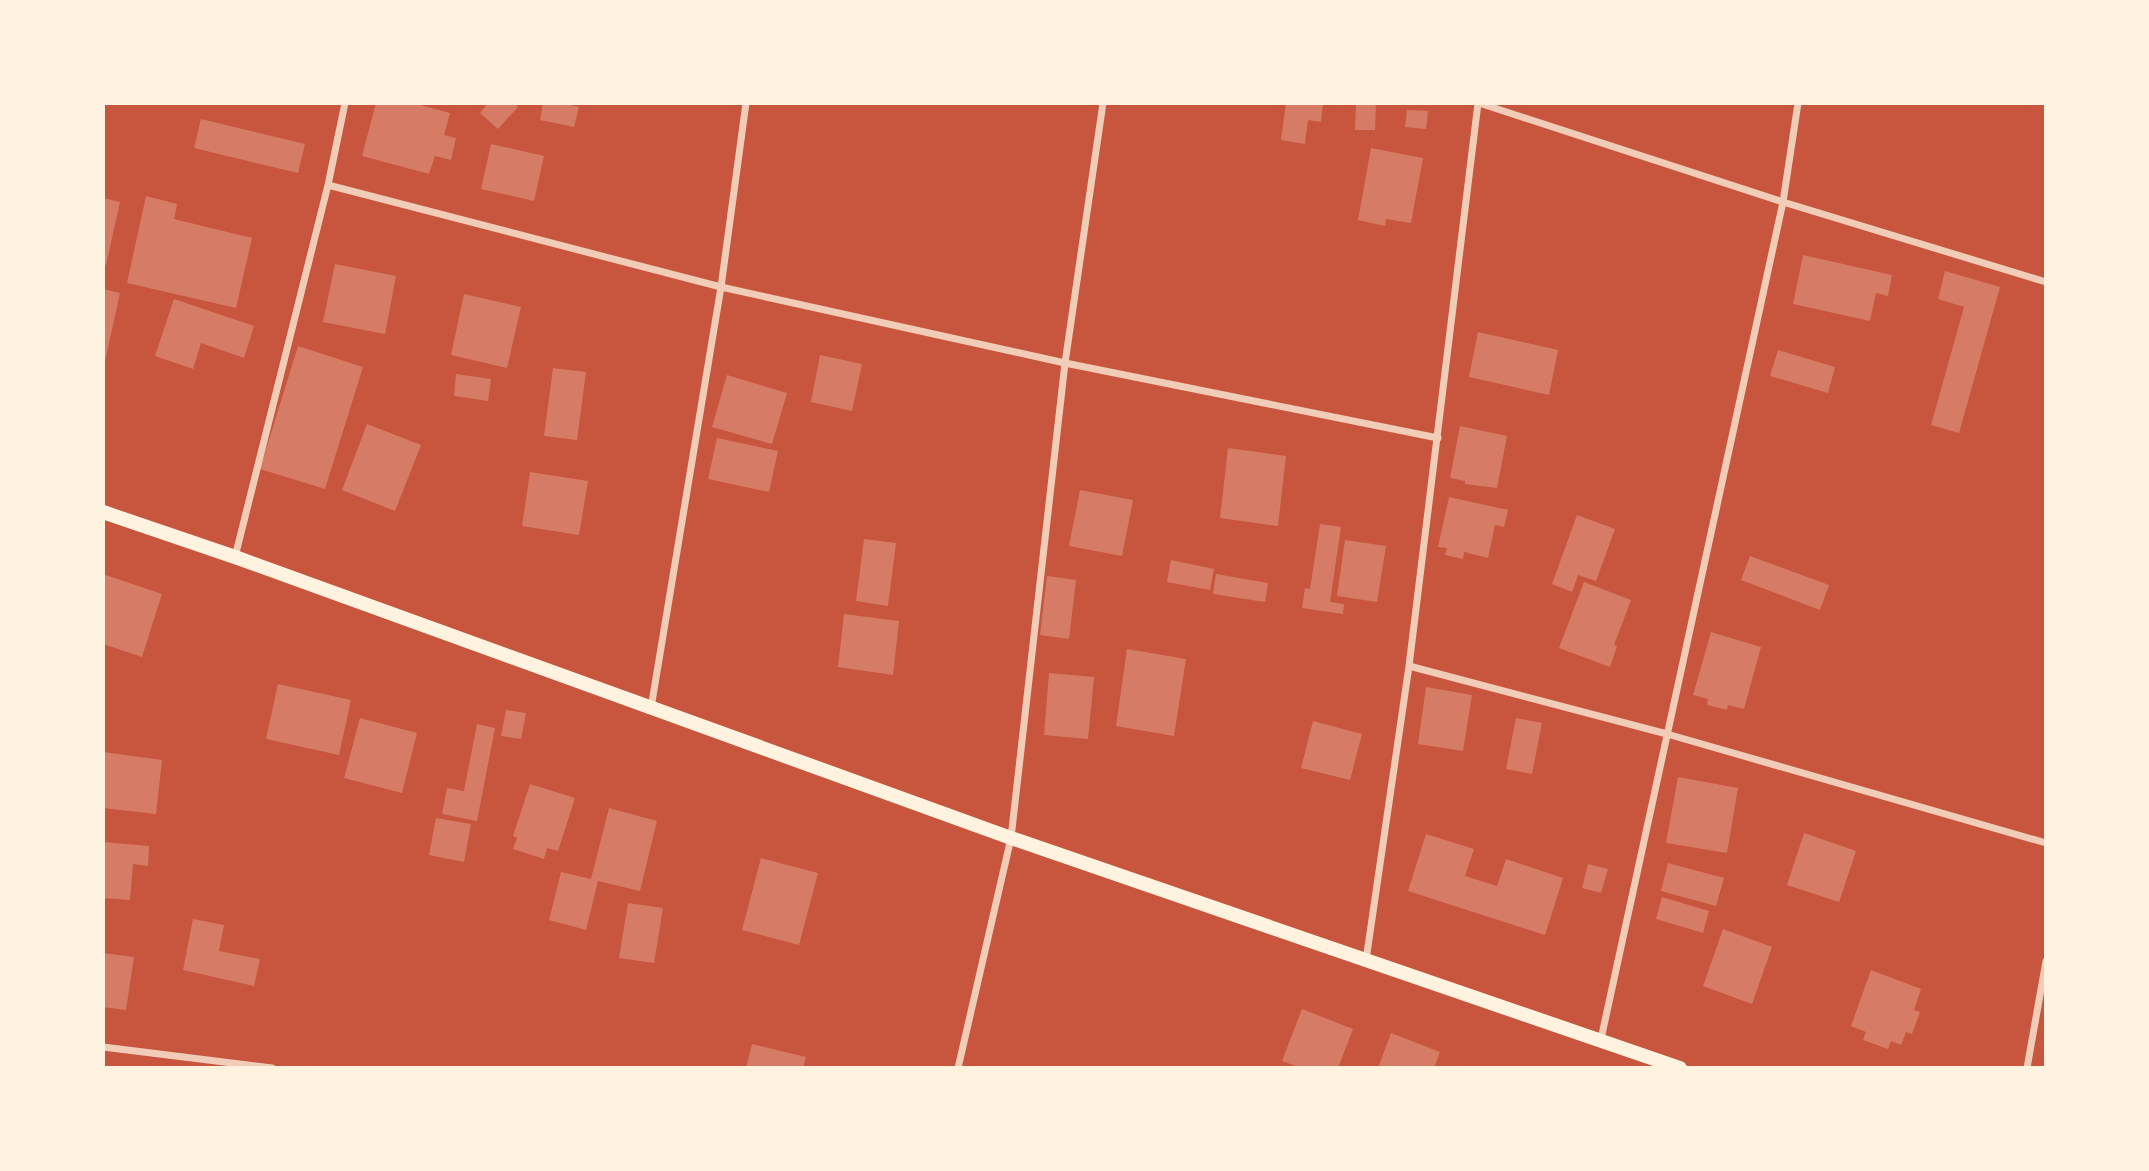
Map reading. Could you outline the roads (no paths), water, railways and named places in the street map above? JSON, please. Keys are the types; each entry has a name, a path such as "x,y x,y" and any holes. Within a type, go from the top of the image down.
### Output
{"main road":[{"path":"103,512 235,557 1010,838 1601,1039 1649,1062 1680,1068"}],"street":[{"path":"235,557 328,185 345,103"},
{"path":"651,709 721,287 746,103"},
{"path":"958,1068 1010,838 1065,363 1103,103"},
{"path":"1366,961 1409,666 1478,103 1783,202 2046,282"},
{"path":"1601,1039 1783,202 1798,103"},
{"path":"328,185 721,287 1065,363 1438,438"},
{"path":"1409,666 1667,734 2046,843"},
{"path":"2027,1068 2046,961"},
{"path":"103,1047 272,1068"}]}
